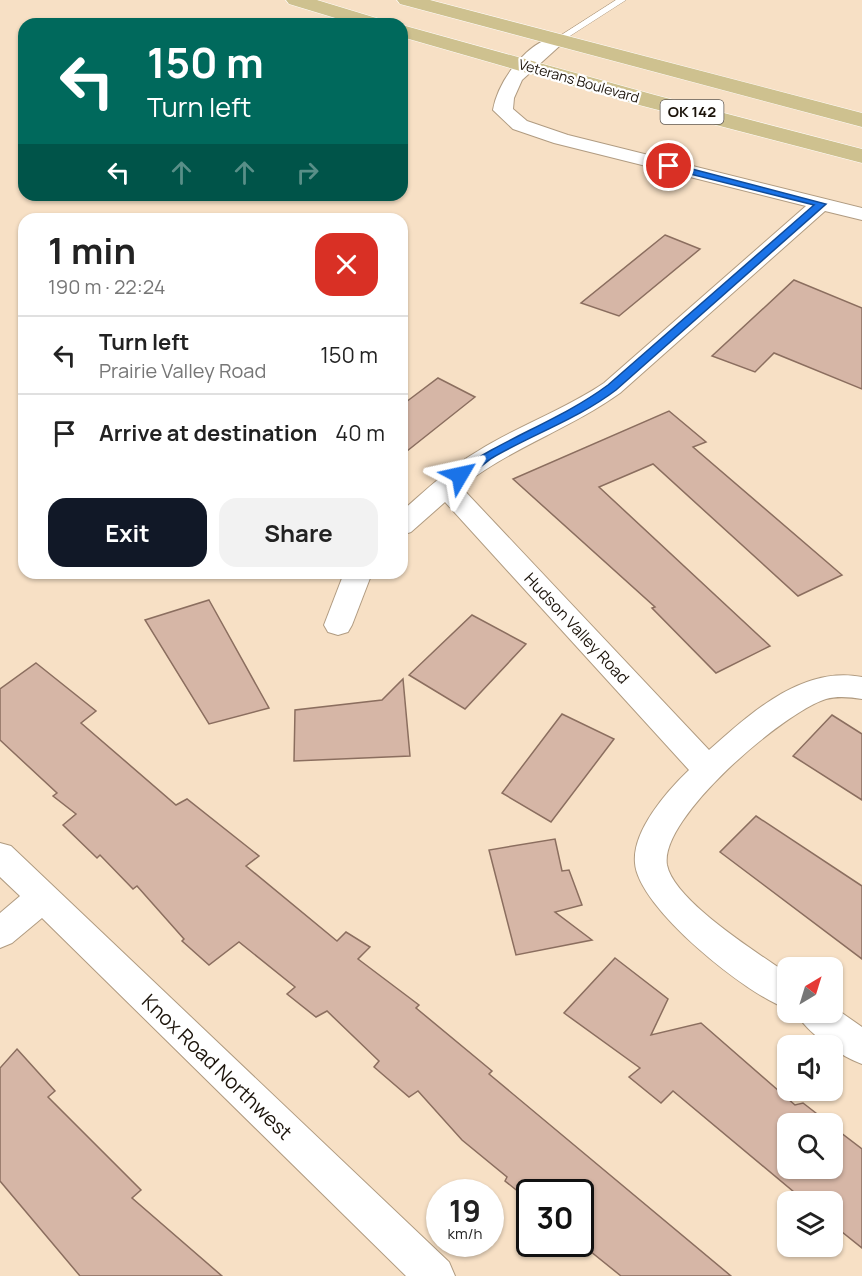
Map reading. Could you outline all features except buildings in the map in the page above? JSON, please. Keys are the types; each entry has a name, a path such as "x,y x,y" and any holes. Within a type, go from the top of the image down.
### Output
{"main road":[{"path":"296,0 356,18"},
{"name":"Veterans Boulevard","path":"407,0 862,120"},
{"name":"Veterans Boulevard","path":"408,33 862,156"}],"street":[{"path":"556,41 522,65 503,97 503,110 520,125 561,140 862,214"},
{"path":"408,521 446,487 487,456 590,404 612,388 821,204"},
{"name":"Hudson Valley Road","path":"446,487 707,769"},
{"path":"338,625 356,579"},
{"path":"777,986 716,942 673,904 656,881 650,862 651,847 663,823 707,769 774,713 822,688 848,685 862,688"},
{"name":"Knox Road Northwest","path":"0,856 435,1276"},
{"path":"0,933 41,898"},
{"path":"828,1023 862,1048"}],"lane":[{"path":"556,41 622,0"}],"route":[{"path":"460,475 487,456 590,404 612,388 821,204 669,166"}]}
